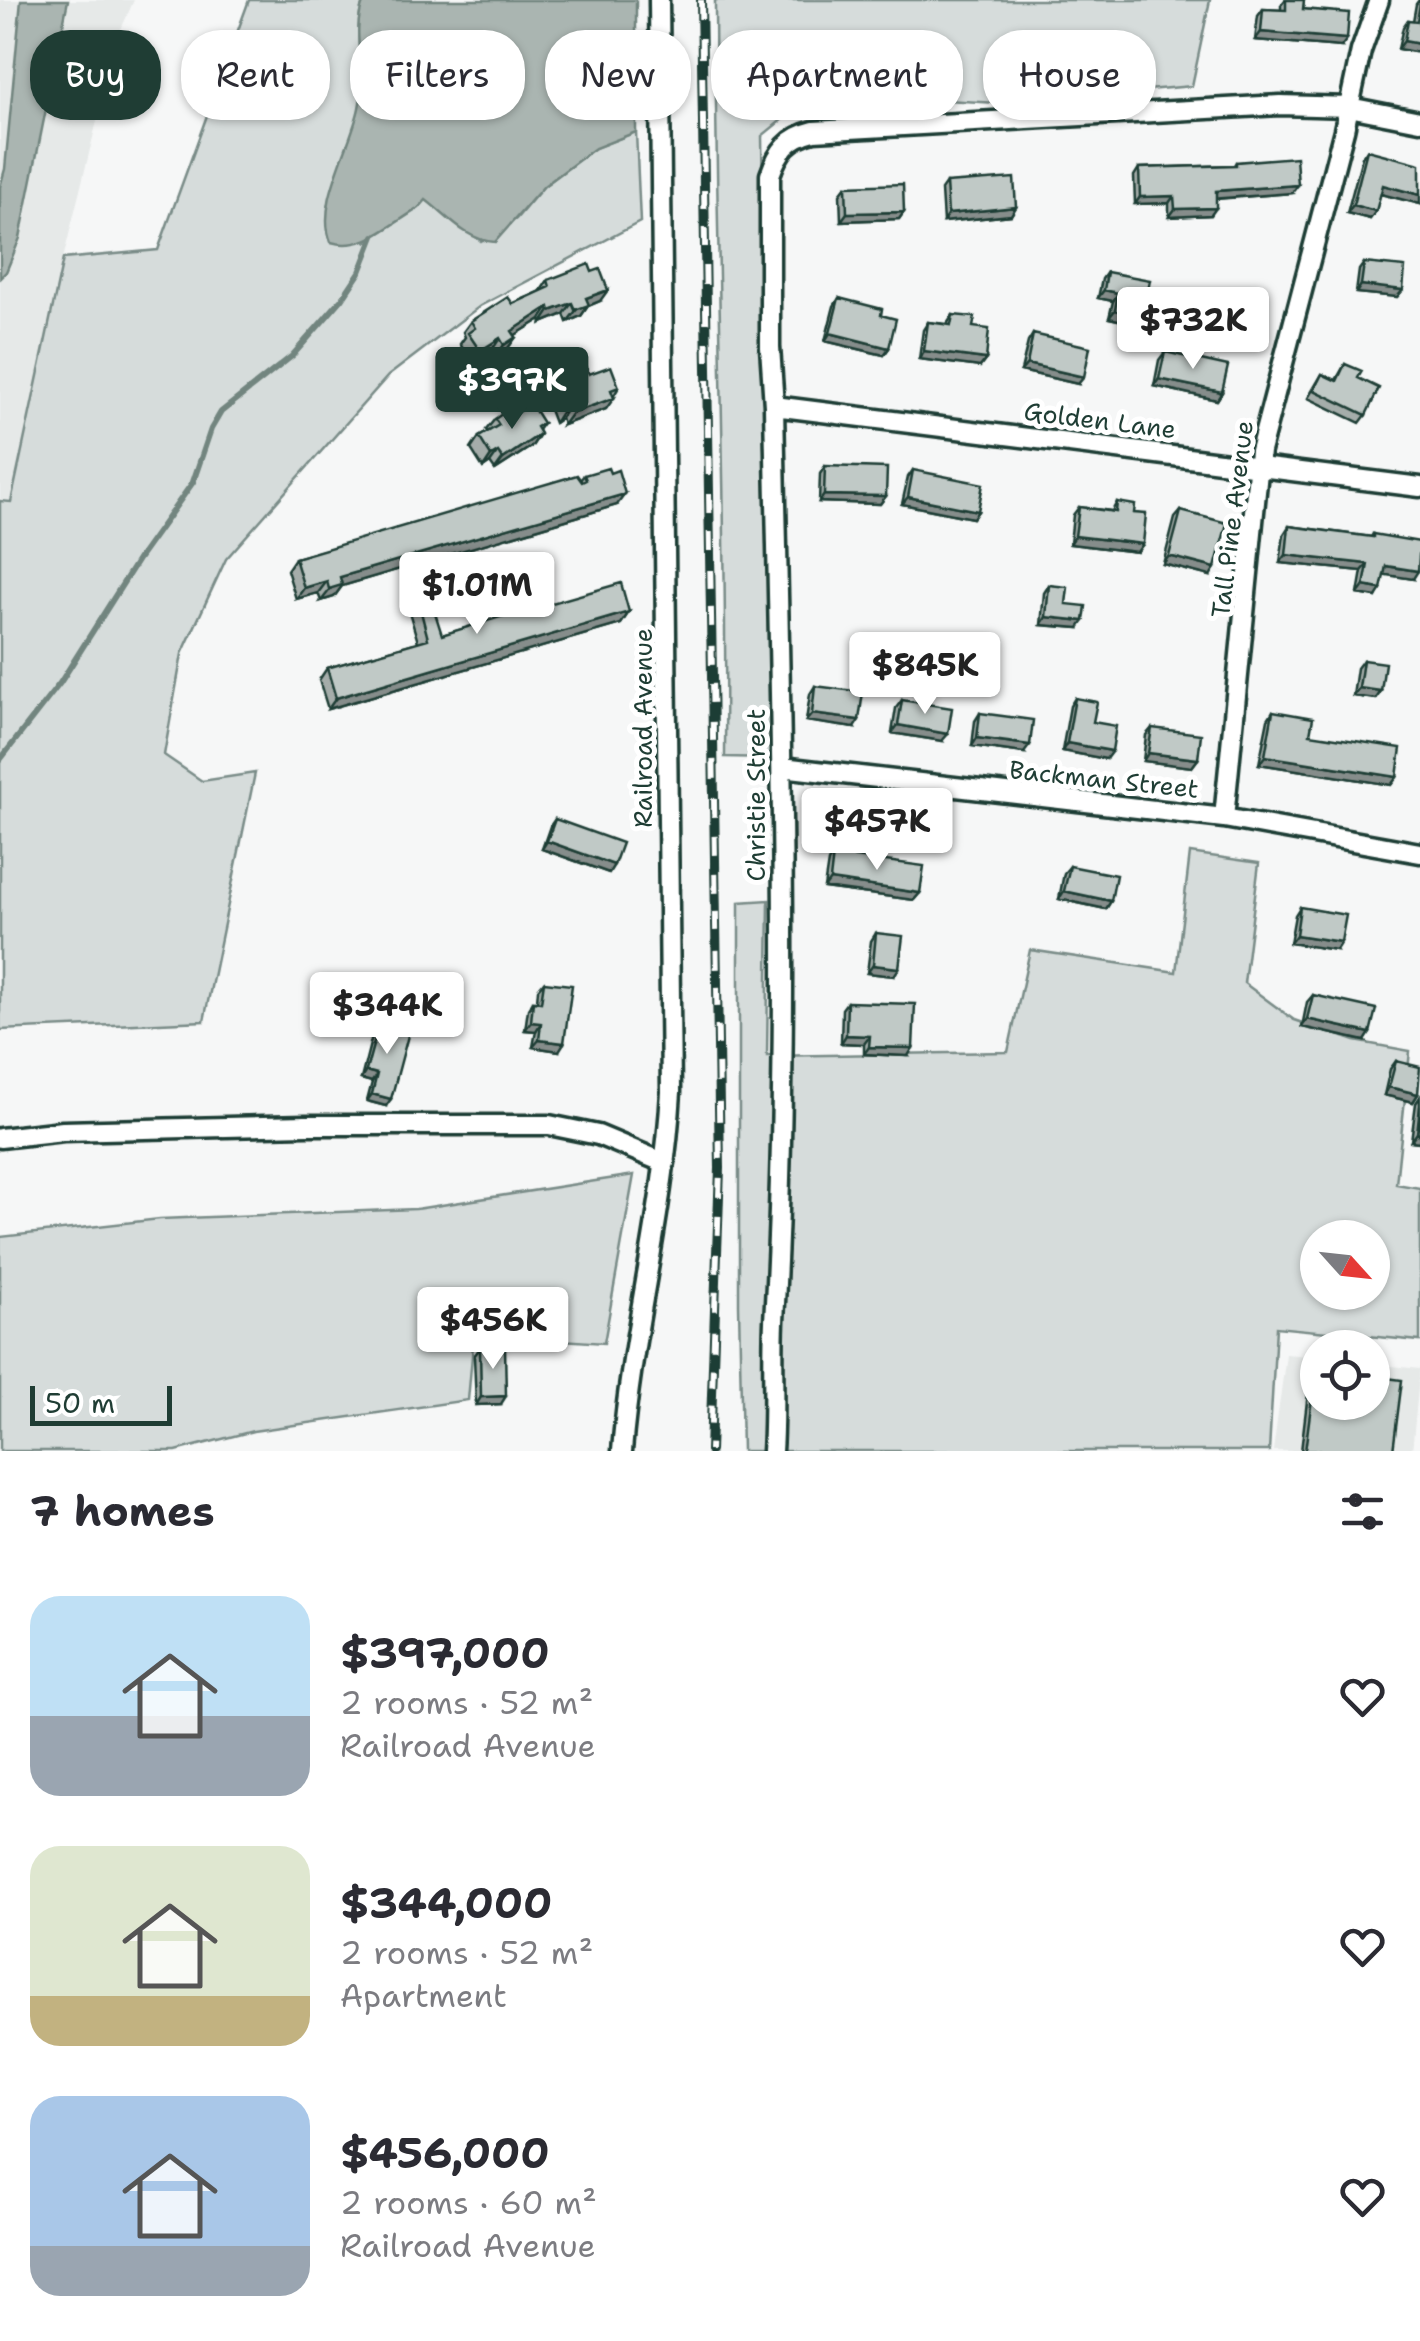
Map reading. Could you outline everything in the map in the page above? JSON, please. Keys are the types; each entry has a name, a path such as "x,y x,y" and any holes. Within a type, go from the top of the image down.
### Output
{"street":[{"name":"Railroad Avenue","path":"622,1451 628,1378 665,1163 671,1033 658,0"},
{"name":"Tall Pine Avenue","path":"1224,818 1258,464 1361,51 1379,0"},
{"name":"Christie Street","path":"772,1451 782,1208 782,768 770,347 770,175 778,153 786,143 814,130 1280,105 1349,107"},
{"path":"1349,107 1420,121"},
{"name":"Golden Lane","path":"774,406 1420,486"},
{"name":"Backman Street","path":"782,768 1224,818 1420,853"},
{"path":"0,1138 63,1131 306,1125 549,1125 598,1135 665,1163"}],"shaded area":[{"path":"0,0 134,0 121,30 30,30 30,120 97,120 11,503 0,501"},
{"path":"21,0 68,0 62,30 30,30 30,120 44,120 20,238 0,278 0,187"},
{"path":"249,0 364,0 359,30 350,30 350,120 357,120 329,206 366,242 419,208 425,199 481,241 516,219 544,186 595,148 636,132 640,222 480,306 388,376 226,559 182,654 164,755 202,781 255,773 204,1021 0,1030 0,501 11,502 63,259 158,250 205,120 330,120 330,30 238,30"},
{"path":"364,0 636,0 636,30 545,30 545,120 636,120 636,132 595,148 544,186 495,242 466,232 426,200 366,240 331,242 327,227 331,194 356,120 525,120 525,30 358,30"},
{"path":"715,0 1210,0 1192,86 1156,89 1156,30 983,30 983,102 963,101 963,30 715,30"},
{"path":"716,120 782,120 762,136 771,758 725,757"},
{"path":"1190,853 1259,863 1244,983 1294,1020 1355,1041 1410,1051 1396,1184 1420,1188 1420,1341 1390,1338 1390,1330 1276,1327 1269,1451 742,1451 739,902 769,900 767,1056 1008,1052 1030,950 1176,972"},
{"path":"634,1175 604,1343 474,1334 468,1400 253,1431 176,1451 0,1451 0,1237 160,1219 416,1209"},
{"path":"1286,1354 1300,1355 1300,1420 1390,1420 1390,1366 1420,1369 1412,1451 1273,1451"}],"building":[{"path":"1286,0 1304,0 1303,9 1349,13 1347,39 1261,32 1263,9 1286,10"},
{"path":"1420,4 1420,44 1404,41 1408,20 1417,21"},
{"path":"1367,150 1420,164 1420,195 1383,185 1376,211 1353,205"},
{"path":"1296,157 1298,185 1216,191 1216,208 1175,209 1174,196 1140,197 1139,168 1236,165"},
{"path":"1014,178 1016,207 948,214 946,183"},
{"path":"903,184 904,212 847,213 846,186"},
{"path":"1364,263 1405,267 1403,290 1361,285"},
{"path":"589,264 592,272 600,269 608,290 586,298 589,305 575,310 572,303 550,311 549,307 512,331 516,337 504,345 500,338 480,351 468,333 475,328 471,321 508,297 513,304 550,287 548,280"},
{"path":"1107,272 1150,280 1143,316 1115,310 1118,293 1104,290"},
{"path":"839,298 882,309 881,315 896,319 889,348 830,333"},
{"path":"953,315 975,317 973,327 989,329 986,359 924,351 928,322 951,325"},
{"path":"1033,334 1090,347 1084,377 1027,364"},
{"path":"1165,352 1228,366 1222,392 1159,379"},
{"path":"1345,364 1362,371 1358,378 1379,388 1366,415 1314,390 1322,374 1337,381"},
{"path":"611,366 619,387 611,390 614,398 572,413 569,406 562,411 553,387 575,379 573,372 586,367 589,374"},
{"path":"531,404 543,423 536,427 540,434 503,459 498,452 491,456 479,437 499,425 495,419 507,410 511,417"},
{"path":"825,466 887,468 886,496 824,495"},
{"path":"608,468 610,473 618,470 625,494 340,577 342,585 329,589 327,581 304,588 295,558 577,475 582,482 586,480 584,475"},
{"path":"913,470 983,484 978,511 908,497"},
{"path":"1117,502 1135,505 1134,513 1146,514 1143,544 1075,536 1079,507 1116,512"},
{"path":"1181,511 1227,523 1215,568 1169,556"},
{"path":"1289,526 1420,542 1418,571 1386,566 1381,589 1364,586 1368,564 1286,555"},
{"path":"510,576 521,612 621,583 629,612 336,698 327,668 428,639 419,604 431,600 442,635 507,615 498,580"},
{"path":"1049,585 1068,587 1066,604 1086,606 1084,621 1046,617"},
{"path":"1363,660 1385,663 1381,691 1359,688"},
{"path":"815,686 863,692 859,720 812,714"},
{"path":"1075,698 1097,702 1093,722 1116,726 1112,751 1067,743"},
{"path":"902,700 952,708 948,734 898,725"},
{"path":"1273,711 1313,718 1310,734 1401,748 1397,777 1265,756"},
{"path":"980,713 1033,720 1030,745 977,738"},
{"path":"1152,728 1201,734 1198,759 1148,753"},
{"path":"555,819 622,843 614,865 547,841"},
{"path":"833,854 924,866 920,893 830,880"},
{"path":"1070,866 1116,875 1111,901 1064,891"},
{"path":"1300,907 1346,915 1341,942 1296,935"},
{"path":"876,933 903,936 899,968 873,965"},
{"path":"544,982 572,985 564,1043 539,1040 541,1023 531,1022 533,1001 541,1002"},
{"path":"1313,995 1376,1009 1370,1033 1307,1019"},
{"path":"847,1002 915,1004 913,1048 869,1047 870,1036 846,1035"},
{"path":"380,1020 410,1028 391,1099 372,1094 377,1074 366,1071"},
{"path":"1396,1061 1420,1067 1418,1094 1389,1087"},
{"path":"505,1347 506,1396 481,1397 480,1348"},
{"path":"1390,1378 1402,1380 1393,1451 1305,1451 1309,1420 1390,1420"}],"waterway":[{"path":"0,760 60,683 139,558 193,482 221,412 292,356 342,299 360,272 374,236"}],"railway":[{"path":"701,0 720,1168 710,1451"}]}
